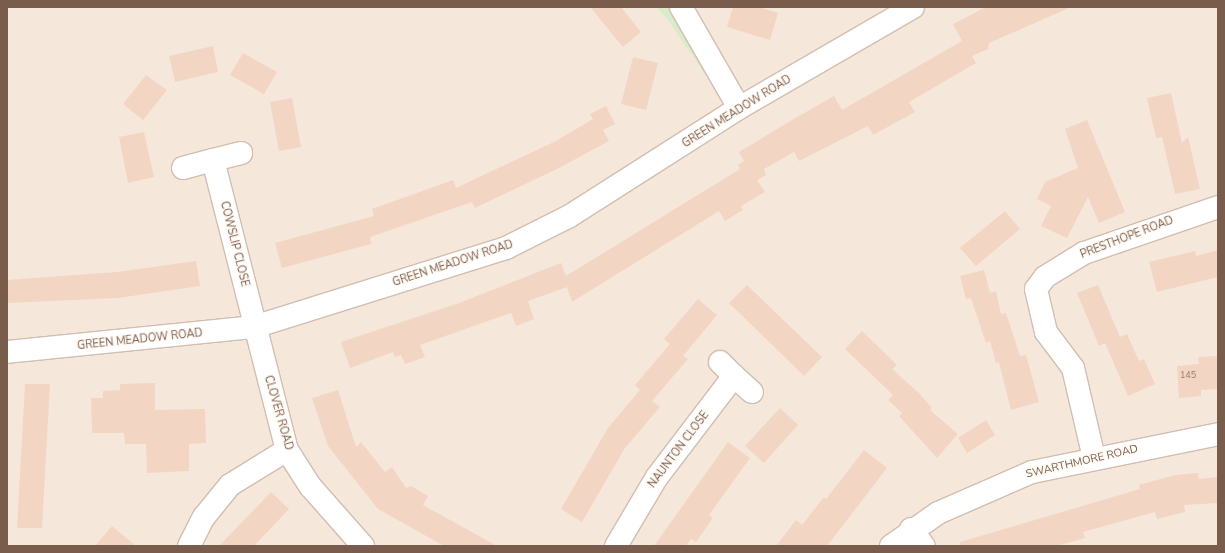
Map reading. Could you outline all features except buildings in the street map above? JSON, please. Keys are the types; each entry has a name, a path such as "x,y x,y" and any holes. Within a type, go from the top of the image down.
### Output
{"street":[{"path":"681,7 739,108"},
{"name":"GREEN MEADOW ROAD","path":"7,352 254,327 506,248 568,217 739,108 913,7"},
{"path":"183,168 242,153"},
{"name":"COWSLIP CLOSE","path":"213,160 254,327"},
{"name":"PRESTHOPE ROAD","path":"1094,458 1073,368 1046,332 1036,289 1045,277 1084,253 1218,207"},
{"name":"CLOVER ROAD","path":"254,327 287,450 310,486 364,546"},
{"name":"NAUNTON CLOSE","path":"616,546 657,477 727,369 752,392"},
{"name":"SWARTHMORE ROAD","path":"891,546 911,529 1032,472 1094,458 1218,434"},
{"path":"189,546 204,517 230,485 287,450"},
{"path":"911,529 924,546"}],"shaded area":[{"path":"7,7 1218,7 1218,546 7,546"}],"green space":[{"path":"656,7 675,7 724,102 668,20"}]}
